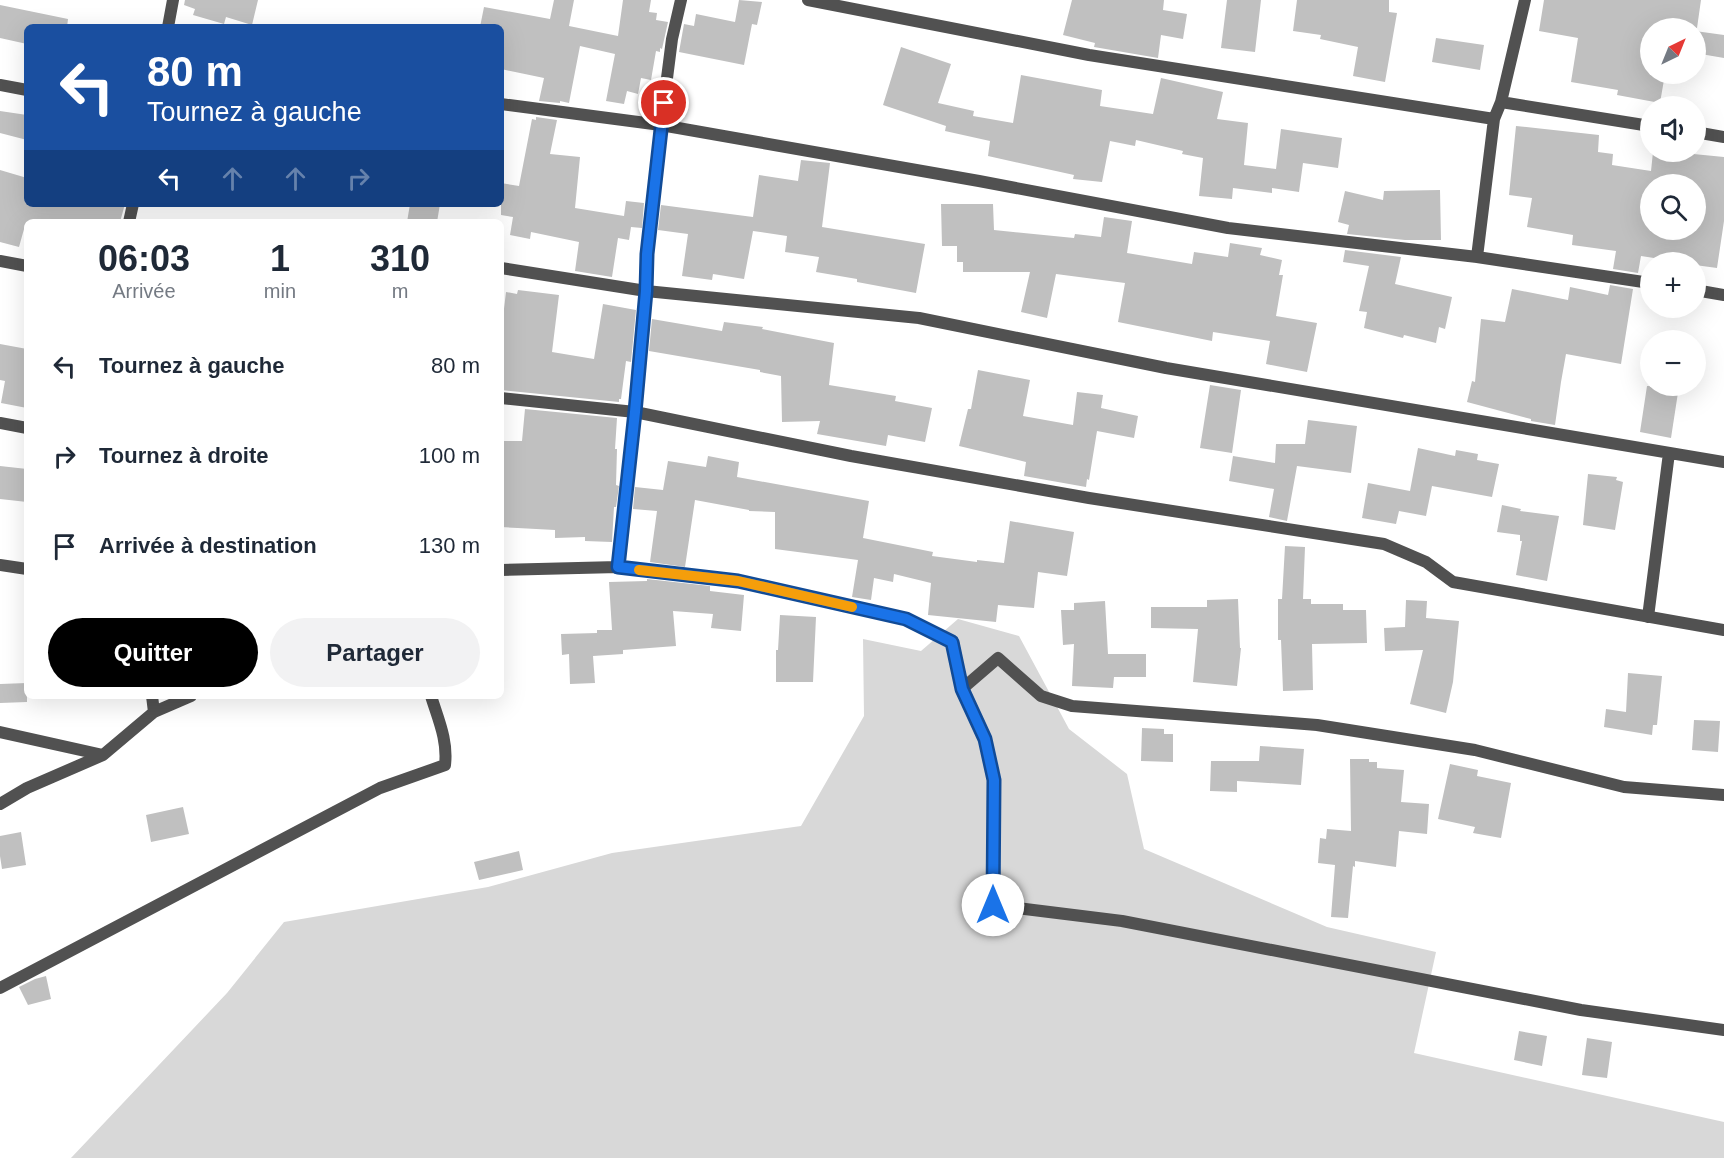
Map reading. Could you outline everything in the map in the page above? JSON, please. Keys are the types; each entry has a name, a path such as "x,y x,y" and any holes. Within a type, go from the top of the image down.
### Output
{"street":[{"path":"169,24 173,0"},
{"path":"618,567 635,412 646,291 647,254 661,125 672,39 681,0"},
{"path":"808,0 1089,55 1494,119"},
{"path":"1477,257 1494,119 1501,102 1525,0"},
{"path":"0,85 24,89"},
{"path":"1501,102 1640,124"},
{"path":"504,104 661,125 1228,228 1477,257 1640,281"},
{"path":"1706,134 1724,137"},
{"path":"0,261 24,265"},
{"path":"504,268 646,291 919,318 1166,368 1724,462"},
{"path":"1706,292 1724,295"},
{"path":"504,398 635,412 873,460 1089,498 1384,544 1426,562 1453,582 1724,630"},
{"path":"0,423 24,427"},
{"path":"1648,617 1669,453"},
{"path":"0,565 24,568"},
{"path":"504,570 618,567 738,581 906,619 952,642 962,689 985,739 994,780 993,905 1122,921 1581,1010 1724,1030"},
{"path":"962,689 998,658 1041,696 1072,706 1317,725 1475,750 1624,787 1724,795"},
{"path":"152,699 154,712"},
{"path":"0,804 27,788 103,755 154,712 184,699"},
{"path":"0,988 380,788 445,765 446,750 442,729 432,699"},
{"path":"0,732 103,755"}],"shaded area":[{"path":"958,619 1019,636 1069,729 1127,774 1144,849 1327,927 1436,952 1414,1053 1724,1122 1724,1158 71,1158 227,993 284,922 488,887 612,853 801,826 864,716 863,639 921,651"}],"building":[{"path":"185,0 258,0 252,24 226,17 224,24 193,15 195,9 184,5"},
{"path":"554,0 574,0 569,26 618,36 623,0 651,0 649,12 657,13 656,20 668,22 662,49 660,48 660,52 656,51 651,80 641,78 638,94 627,91 624,104 606,101 615,54 580,46 569,103 560,101 560,103 539,101 544,78 504,70 504,24 481,24 484,7 550,19"},
{"path":"739,0 762,2 757,25 752,24 744,65 679,52 684,24 694,26 696,14 735,22"},
{"path":"1072,0 1164,0 1163,10 1187,14 1183,39 1161,35 1158,58 1094,47 1095,43 1063,35"},
{"path":"1227,0 1261,0 1255,52 1221,48"},
{"path":"1297,0 1389,0 1389,12 1397,13 1385,82 1353,76 1358,47 1320,39 1321,35 1293,31"},
{"path":"1544,0 1701,0 1698,18 1640,18 1640,84 1663,84 1661,96 1640,96 1640,99 1617,95 1618,90 1571,82 1578,38 1539,31"},
{"path":"0,5 68,19 67,24 24,24 24,43 0,38"},
{"path":"1706,33 1724,35 1724,58 1706,55"},
{"path":"1436,38 1484,45 1480,70 1432,62"},
{"path":"901,47 951,64 938,103 974,111 973,116 1013,123 1021,75 1102,90 1100,106 1153,114 1161,78 1223,92 1217,119 1248,123 1244,165 1276,169 1281,129 1342,138 1338,168 1303,163 1299,192 1272,188 1272,193 1233,188 1232,199 1199,196 1203,158 1136,140 1135,146 1110,141 1102,182 1073,179 1074,175 988,156 990,141 945,131 946,126 883,105"},
{"path":"0,111 24,115 24,139 0,133"},
{"path":"536,117 557,120 550,154 580,157 575,208 624,216 626,201 644,203 642,228 631,227 629,240 618,238 612,277 575,271 579,242 531,232 530,239 510,235 513,217 501,215 501,207 504,207 504,184 519,186 532,119 536,120"},
{"path":"1516,126 1599,135 1598,152 1613,154 1612,165 1651,171 1652,162 1706,162 1706,155 1724,157 1724,221 1717,268 1706,266 1706,252 1640,252 1638,273 1613,269 1616,251 1572,245 1573,235 1527,227 1532,198 1509,195"},
{"path":"801,160 830,163 822,227 925,244 916,293 816,272 819,257 785,252 787,236 753,231 744,279 713,274 712,280 682,276 688,234 658,230 661,205 753,217 759,175 798,181"},
{"path":"0,170 24,177 24,207 124,207 121,219 24,219 19,247 0,242"},
{"path":"1440,190 1441,240 1405,240 1347,234 1349,225 1338,222 1345,191 1383,200 1384,191"},
{"path":"941,204 993,204 994,230 1074,238 1075,234 1101,237 1104,217 1132,221 1127,253 1192,264 1194,252 1228,257 1230,243 1262,248 1260,255 1282,260 1279,275 1283,275 1276,316 1317,323 1307,372 1266,364 1270,341 1213,332 1212,341 1118,322 1125,283 1056,274 1047,318 1021,312 1030,272 963,272 963,262 957,262 957,246 942,246"},
{"path":"410,207 440,207 438,219 408,219"},
{"path":"1345,250 1401,257 1395,284 1452,297 1445,329 1439,327 1436,343 1404,335 1403,338 1364,328 1367,312 1359,311 1369,266 1343,262"},
{"path":"1610,285 1633,289 1621,364 1566,354 1555,425 1531,421 1531,419 1467,402 1472,381 1475,382 1481,319 1505,322 1512,289 1568,300 1570,287 1608,295"},
{"path":"518,290 559,295 552,352 594,359 603,304 636,310 631,362 626,361 619,402 504,390 506,292 517,294"},
{"path":"652,319 722,331 724,322 763,327 762,329 834,343 829,385 896,396 895,401 932,408 925,442 888,435 886,446 817,434 820,421 782,422 781,376 760,372 760,370 649,351"},
{"path":"0,344 24,348 24,407 1,403 5,381 0,380"},
{"path":"978,370 1030,380 1023,416 1073,425 1077,392 1103,395 1101,408 1138,416 1134,438 1097,431 1086,487 1024,476 1026,462 959,446 968,409 971,409"},
{"path":"1210,385 1241,390 1232,453 1200,448"},
{"path":"1645,396 1677,396 1671,438 1640,432"},
{"path":"525,409 617,418 616,485 619,486 616,507 614,507 612,542 585,541 585,537 555,538 555,530 504,527 504,441 522,441"},
{"path":"1308,420 1357,426 1351,473 1297,466 1287,521 1269,517 1274,489 1229,481 1233,456 1275,463 1276,444 1305,444"},
{"path":"1418,448 1455,456 1456,450 1478,454 1477,460 1499,464 1492,497 1432,486 1426,516 1399,511 1396,524 1362,518 1368,483 1410,491"},
{"path":"708,456 739,462 737,477 869,501 863,538 933,552 932,556 1004,563 1010,521 1074,532 1067,576 1038,572 1034,608 998,605 996,622 928,615 931,583 894,574 893,582 874,578 871,600 852,597 858,560 775,549 775,512 749,511 695,500 685,567 650,562 657,511 633,509 635,487 663,490 668,461 706,467"},
{"path":"0,466 24,469 24,502 0,499"},
{"path":"1588,474 1617,477 1616,480 1623,482 1615,530 1583,525"},
{"path":"1502,505 1521,509 1520,511 1559,516 1547,581 1516,575 1522,541 1520,541 1520,535 1497,532"},
{"path":"1285,546 1305,547 1303,599 1311,599 1311,604 1343,604 1343,610 1366,610 1367,643 1312,644 1313,690 1283,691 1281,640 1278,640 1278,599 1282,599"},
{"path":"647,579 710,586 710,591 744,595 741,631 711,628 713,614 673,611 676,646 623,650 623,654 593,656 595,683 570,684 569,654 562,655 561,634 597,633 597,630 612,630 609,582 647,581"},
{"path":"1238,599 1241,648 1237,686 1193,682 1198,629 1151,628 1151,607 1207,607 1207,600"},
{"path":"1406,600 1427,601 1426,618 1459,621 1453,682 1446,713 1410,704 1423,650 1385,651 1384,628 1405,627"},
{"path":"1105,601 1108,654 1146,654 1146,677 1114,677 1113,688 1072,686 1074,644 1063,645 1061,610 1074,610 1074,603"},
{"path":"780,615 816,617 813,682 776,682 776,650 778,650"},
{"path":"1628,673 1662,676 1657,725 1653,725 1652,735 1604,727 1606,709 1626,712"},
{"path":"24,683 24,699 27,699 27,702 0,703 0,684"},
{"path":"1694,720 1720,721 1718,752 1692,750"},
{"path":"1142,728 1164,729 1164,734 1173,734 1173,762 1141,761"},
{"path":"1260,746 1304,749 1301,785 1237,781 1237,792 1210,791 1211,761 1259,761"},
{"path":"1350,759 1369,759 1369,762 1377,762 1377,768 1404,770 1401,802 1429,804 1427,834 1399,831 1396,867 1355,861 1348,918 1331,917 1335,865 1318,863 1320,838 1326,839 1327,829 1351,831"},
{"path":"1450,764 1478,770 1477,776 1511,783 1501,838 1473,833 1475,827 1438,819"},
{"path":"183,807 189,834 151,842 146,815"},
{"path":"21,832 26,865 2,869 0,836"},
{"path":"519,851 523,870 479,880 474,862"},
{"path":"46,976 51,999 28,1005 19,987"},
{"path":"1519,1031 1547,1036 1542,1066 1514,1060"},
{"path":"1587,1038 1612,1042 1607,1078 1582,1075"}],"slow traffic":[{"path":"639,570 738,581 852,607"}],"route":[{"path":"664,103 647,254 646,291 635,412 618,567 738,581 906,619 952,642 962,689 985,739 994,780 993,905"}]}
